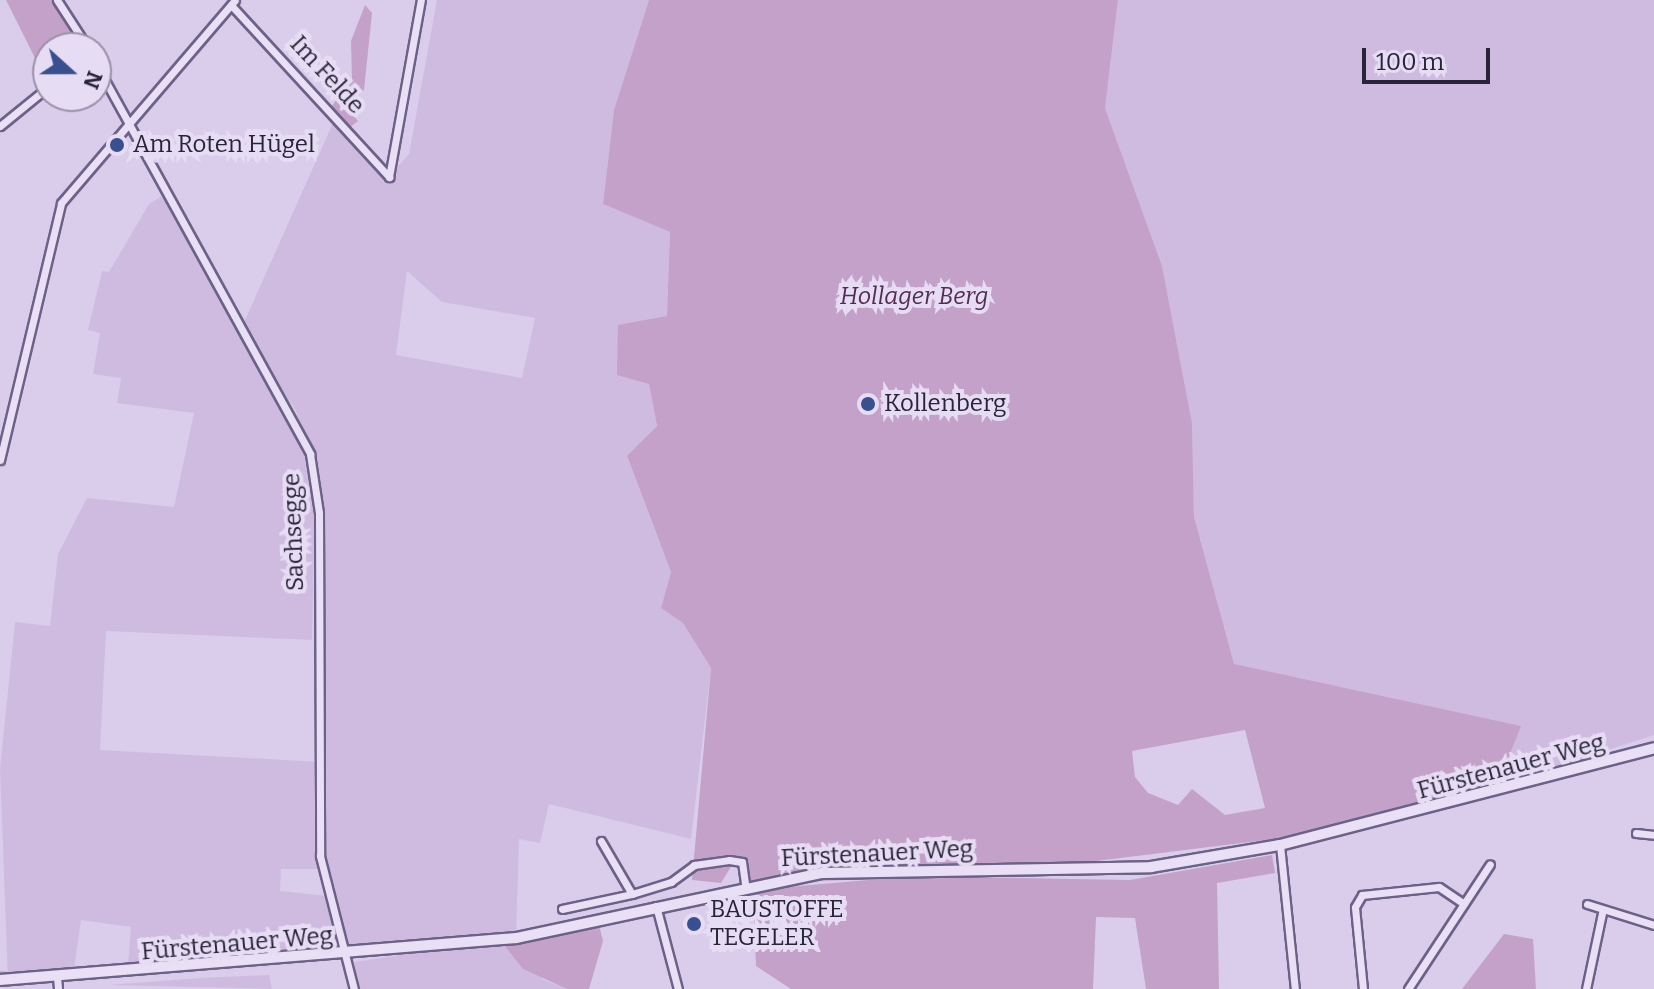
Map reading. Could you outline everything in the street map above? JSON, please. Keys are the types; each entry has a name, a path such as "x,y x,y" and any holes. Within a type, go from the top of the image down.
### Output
{"street":[{"path":"57,0 78,32"},
{"name":"Im Felde","path":"233,2 389,177 421,0"},
{"path":"0,460 51,222 128,124 233,2"},
{"name":"Sachsegge","path":"112,94 310,454 319,513 320,856 354,989"},
{"path":"0,126 32,100"},
{"name":"Fürstenauer Weg","path":"0,980 345,956 516,938 745,884 857,871 1151,867 1280,845 1654,748"},
{"path":"1636,833 1654,835"},
{"path":"601,841 632,894"},
{"path":"1280,845 1295,989"},
{"path":"562,909 632,894 671,882 694,865 729,860 742,862 745,884"},
{"path":"1408,989 1490,864"},
{"path":"1363,989 1355,907 1362,895 1439,887 1464,904"},
{"path":"1587,904 1602,913 1654,925"},
{"path":"656,906 678,989"},
{"path":"1586,989 1602,913"},
{"path":"57,977 58,989"}],"shaded area":[{"path":"437,0 649,0 614,110 603,204 670,232 667,316 617,374 649,383 657,426 627,457 671,572 661,608 683,623 711,668 691,839 549,804 540,843 519,839 516,938 542,979 567,989 360,989 354,962 488,942 306,947 128,965 131,927 81,920 73,976 8,980 0,769 15,622 50,626 58,554 87,498 174,507 194,413 117,403 121,378 93,374 100,333 88,330 102,271 109,272 149,204 165,194 308,456 315,493 312,640 106,631 100,750 321,762 318,468 295,409 241,329 337,114 389,176 409,154","holes":["407,271 442,302 535,318 522,378 396,355","281,869 322,869 327,896 280,891"]},
{"path":"1118,0 1654,0 1654,735 1507,783 1506,764 1520,726 1234,665 1194,517 1192,423 1162,266 1105,108"},
{"path":"269,975 272,989 108,985 200,978"}],"green space":[{"path":"6,0 64,0 80,32 32,32 32,52"},
{"name":"Hollager Berg","path":"649,0 1118,0 1105,108 1162,266 1192,423 1194,517 1234,664 1521,726 1506,764 1507,783 1299,836 1080,863 1075,871 745,884 735,860 721,883 692,880 711,668 683,623 661,608 671,572 627,456 657,426 649,384 617,375 618,325 667,316 670,232 603,204 614,110","holes":["1245,730 1265,808 1225,815 1192,789 1178,805 1148,793 1135,777 1132,751"]},
{"path":"365,5 372,13 364,90 346,107 358,121 349,128 331,107 352,80 351,41"},
{"path":"1272,855 1275,873 1217,883 1219,989 1146,989 1135,918 1096,917 1093,989 791,989 756,966 753,890 914,876 1130,880"},
{"path":"598,921 603,941 589,989 567,989 523,969 500,940"},
{"path":"1504,934 1533,939 1536,989 1462,989"}],"waterway":[{"path":"0,972 7,973"}],"place":[{"name":"Am Roten Hügel","path":"117,145"},
{"name":"Kollenberg","path":"868,404"},
{"name":"BAUSTOFFE TEGELER","path":"694,924"}]}
